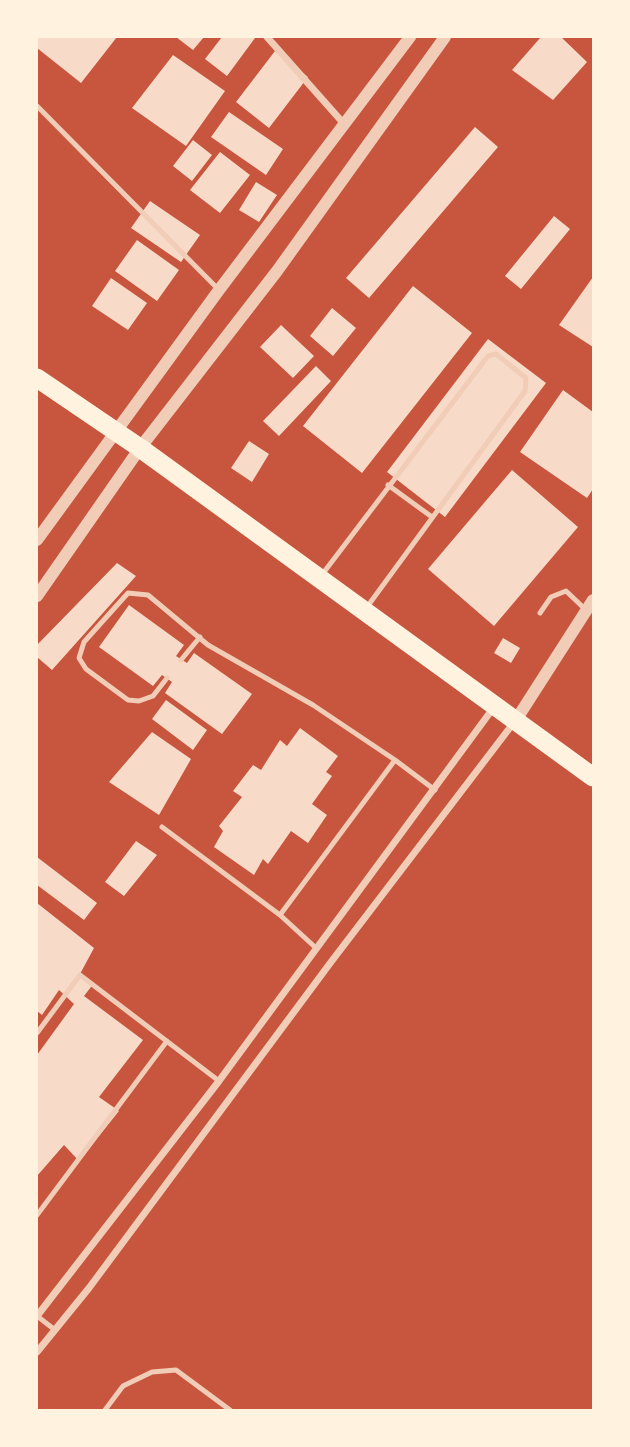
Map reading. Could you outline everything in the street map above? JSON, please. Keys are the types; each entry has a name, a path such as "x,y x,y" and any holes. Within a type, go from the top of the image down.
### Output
{"highway":[{"path":"37,378 140,448 593,777"}],"street":[{"path":"267,37 346,125"},
{"path":"37,540 219,289 411,37"},
{"path":"37,596 140,448 277,271 445,37"},
{"path":"37,1352 516,720 590,605"},
{"path":"37,1316 219,1080 495,706"}],"lane":[{"path":"37,106 219,289"},
{"path":"320,578 488,356 496,354 514,367 526,378 525,391 363,612"},
{"path":"388,485 432,517"},
{"path":"540,613 551,597 566,590 590,605"},
{"path":"167,678 153,696 138,701 128,700 86,669 79,659 84,642 128,593 148,594 208,645 313,705 435,790"},
{"path":"181,660 200,637"},
{"path":"280,915 395,760"},
{"path":"162,827 280,915 316,948"},
{"path":"37,1033 80,975 219,1080"},
{"path":"37,1214 167,1041"},
{"path":"37,1316 55,1330"},
{"path":"105,1410 123,1386 152,1372 176,1370 230,1410"}],"building":[{"path":"37,37 117,37 81,83 37,48"},
{"path":"176,37 204,37 193,50"},
{"path":"222,37 255,38 227,76 205,59"},
{"path":"541,37 561,37 587,62 553,100 512,70"},
{"path":"275,51 308,77 269,128 236,102"},
{"path":"173,55 225,91 186,146 132,108"},
{"path":"229,112 283,149 266,175 211,137"},
{"path":"475,127 498,147 369,298 346,278"},
{"path":"193,140 212,155 192,181 173,166"},
{"path":"220,152 250,175 220,213 190,190"},
{"path":"256,182 277,195 259,222 239,210"},
{"path":"150,201 200,235 181,262 131,228"},
{"path":"554,216 570,229 521,289 505,276"},
{"path":"137,240 179,270 157,301 115,271"},
{"path":"593,277 593,347 559,325"},
{"path":"111,278 147,303 128,330 92,306"},
{"path":"413,286 472,333 362,473 303,426"},
{"path":"332,308 356,328 333,356 310,336"},
{"path":"281,325 314,356 293,378 260,347"},
{"path":"488,339 546,383 445,517 387,472"},
{"path":"316,366 331,381 279,436 263,421"},
{"path":"563,390 593,412 593,489 587,498 520,452"},
{"path":"249,441 269,454 252,482 231,468"},
{"path":"512,470 578,527 494,626 428,569"},
{"path":"117,563 136,576 52,670 37,657 37,645"},
{"path":"129,605 184,645 176,656 187,663 194,653 252,694 222,734 165,693 172,682 162,675 153,686 99,647"},
{"path":"503,638 520,648 511,663 494,653"},
{"path":"166,700 207,730 193,750 152,719"},
{"path":"300,728 338,756 326,772 332,776 312,804 327,815 308,843 291,831 268,864 263,859 254,875 214,847 223,831 219,826 242,797 233,791 253,765 261,770 280,740 287,746"},
{"path":"152,732 191,759 159,815 109,782"},
{"path":"136,841 157,855 124,896 105,882"},
{"path":"37,857 97,903 84,920 37,885"},
{"path":"37,903 94,948 80,974 94,983 84,996 143,1040 99,1097 119,1111 79,1161 64,1145 37,1176 37,1055 74,1004 59,990 42,1015 37,1011"}]}
